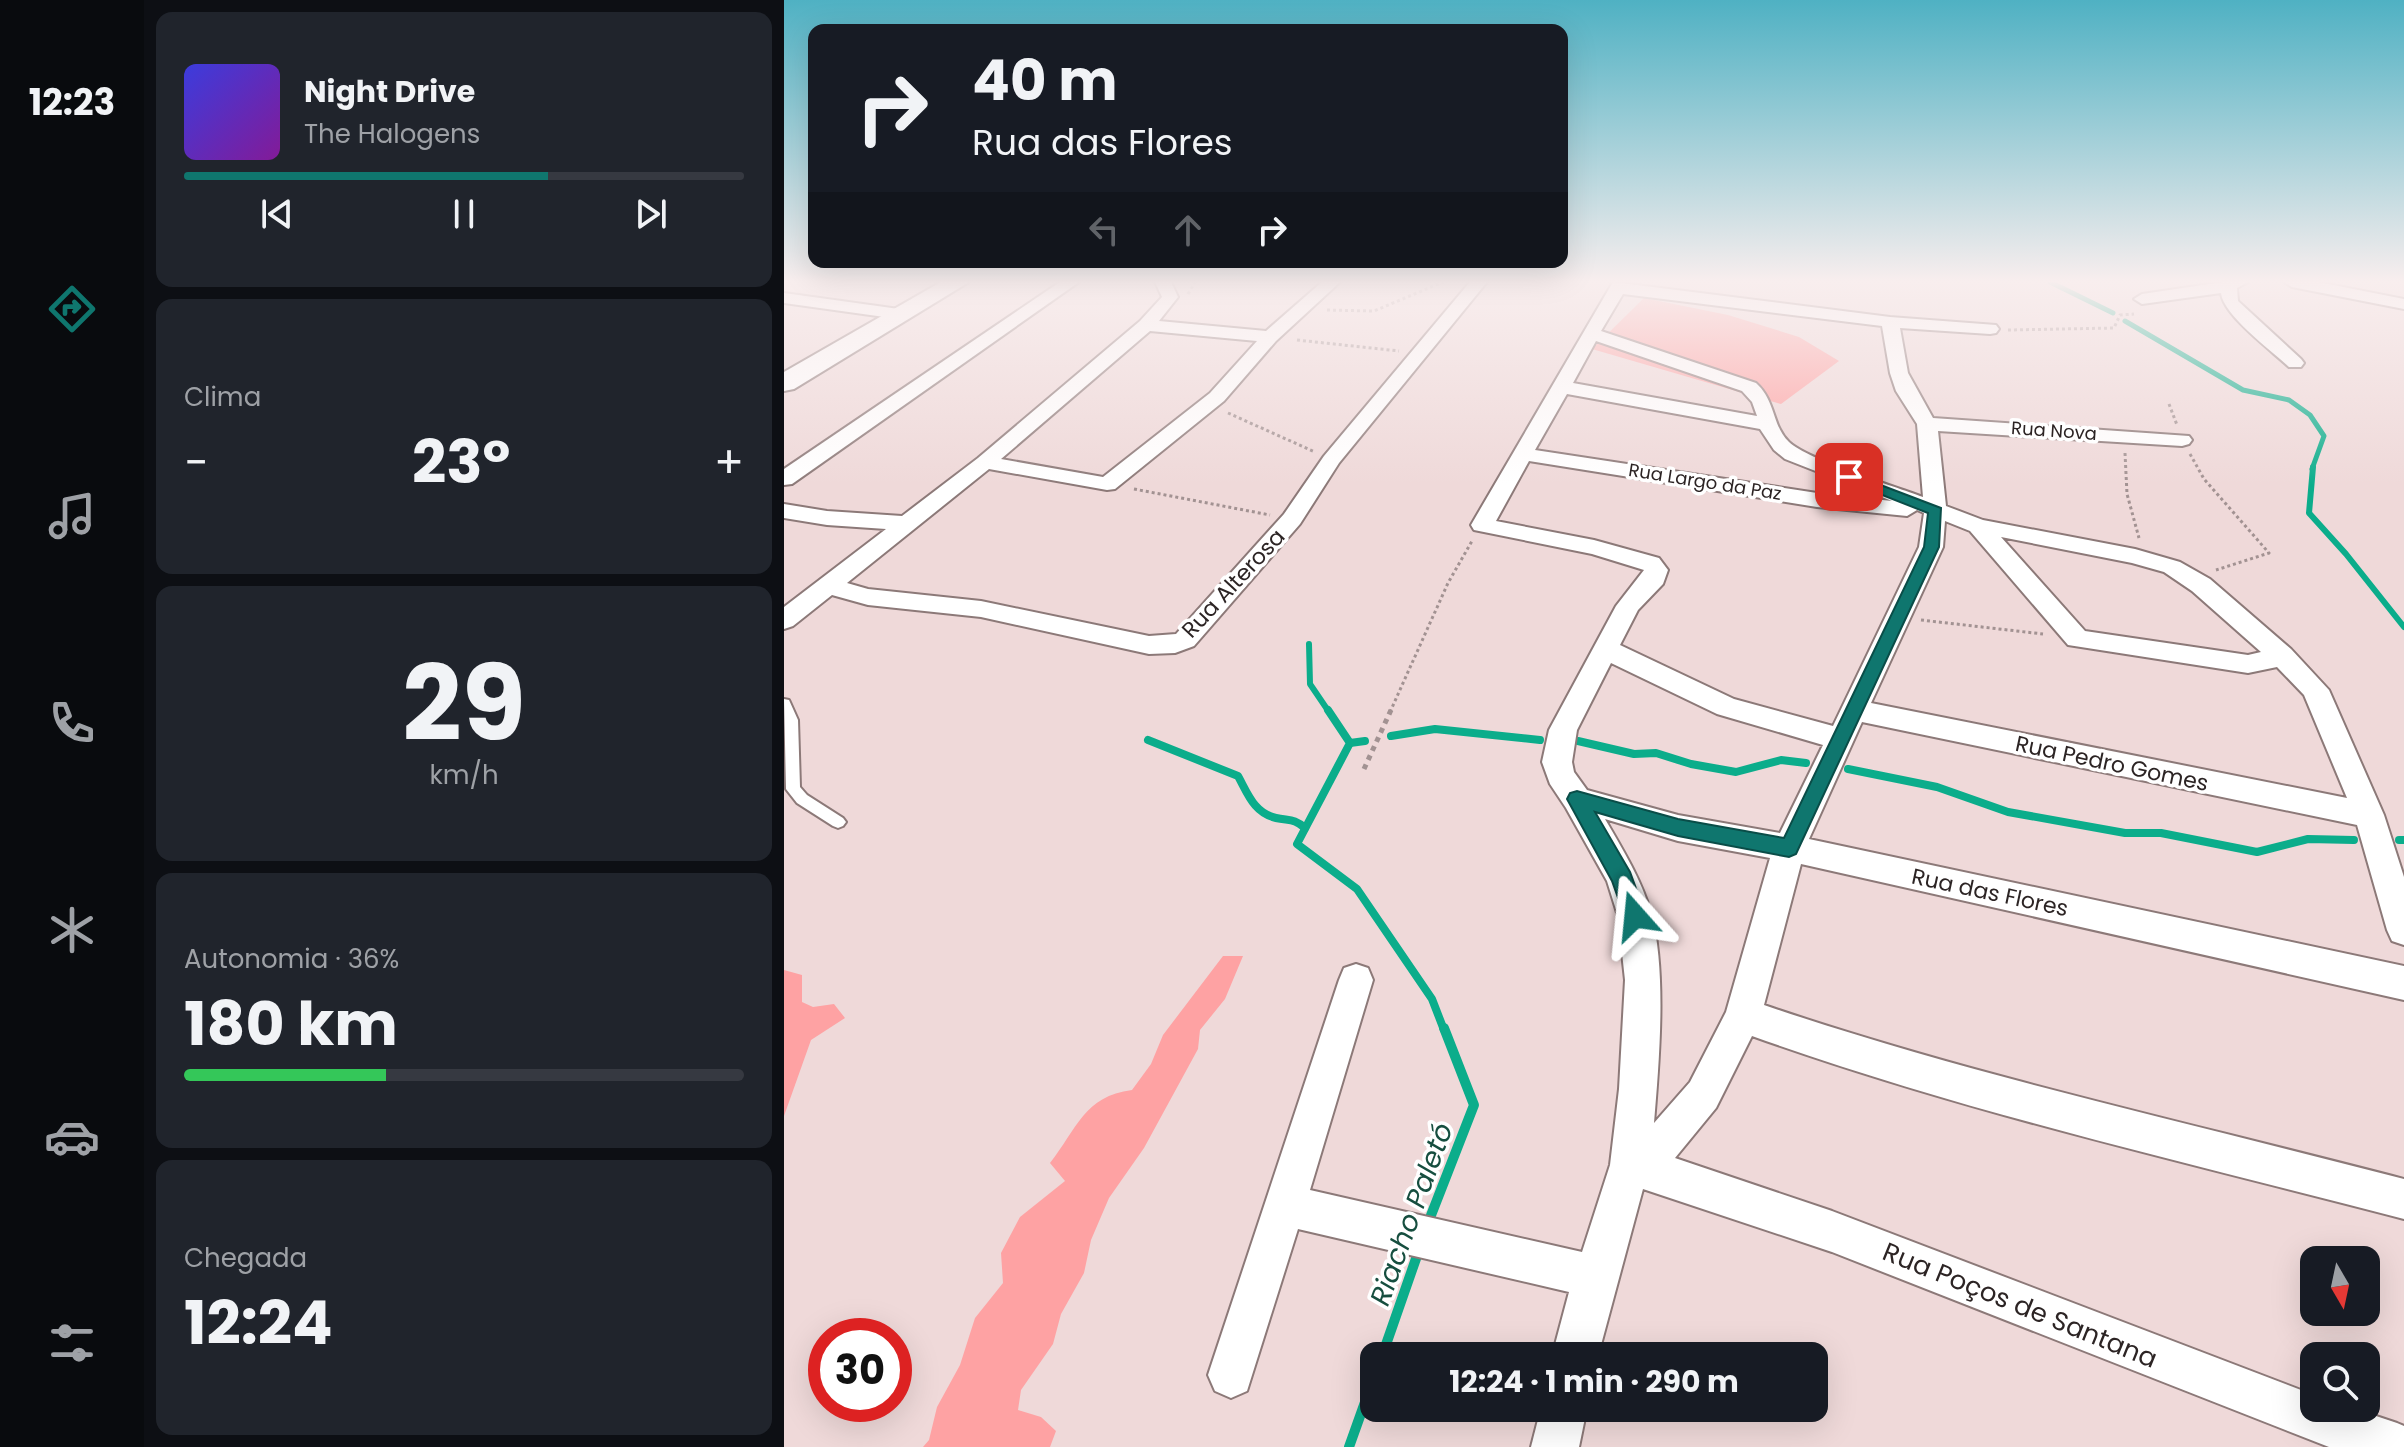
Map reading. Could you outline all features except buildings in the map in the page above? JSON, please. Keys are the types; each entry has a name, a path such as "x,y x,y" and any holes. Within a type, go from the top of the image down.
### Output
{"street":[{"path":"784,383 840,350"},
{"path":"784,479 973,350"},
{"path":"784,620 985,462 1117,350"},
{"path":"985,462 1107,484 1208,405 1259,350"},
{"name":"Rua Alterosa","path":"829,586 868,597 981,609 1163,646 1185,640 1292,519 1331,460 1423,350"},
{"path":"1579,1342 1595,1277 1635,1166 1642,980 1635,916 1622,878 1577,799 1560,776 1558,747 1563,730 1628,606 1656,575 1655,566 1594,547 1482,525 1583,350"},
{"path":"1638,350 1749,387 1763,400 1767,424 1774,440 1792,455 1978,526 2144,558 2172,567 2191,578 2282,656 2315,690 2369,815 2404,930"},
{"path":"1635,1166 1703,1095 1743,1015 1789,848 1931,547 1935,511 1927,424 1906,391 1895,350"},
{"path":"2280,350 2295,363"},
{"path":"1562,387 1767,424"},
{"name":"Rua Nova","path":"1927,424 2182,440"},
{"name":"Rua Largo da Paz","path":"1522,454 1851,505 1935,511"},
{"path":"784,511 819,517 904,523"},
{"path":"1978,526 2077,639 2248,664 2282,656"},
{"path":"1606,649 1727,707 1841,739"},
{"name":"Rua Pedro Gomes","path":"1854,710 2369,815"},
{"name":"Rua das Flores","path":"1577,799 1678,828 1789,848 2404,983"},
{"path":"1231,1375 1356,980"},
{"path":"1743,1015 1840,1049 1969,1085 2404,1199"},
{"name":"Rua Poços de Santana","path":"1635,1166 1714,1189 1835,1232 2207,1379 2397,1447"},
{"path":"1285,1205 1595,1277"},
{"path":"1555,1447 1561,1422"}],"lane":[{"path":"784,704 791,720 793,789 802,799 838,822"}],"path":[{"path":"1387,350 1420,353"},
{"path":"1208,405 1331,460"},
{"path":"2121,435 2126,456 2127,494 2144,558"},
{"path":"2182,440 2204,479 2269,553 2191,578"},
{"path":"1107,484 1292,519"},
{"path":"1364,769 1448,583 1482,525"},
{"path":"1898,617 2077,639"}],"shaded area":[{"path":"1594,350 1820,350 1839,361 1781,404"},
{"path":"1223,956 1243,956 1225,999 1200,1030 1198,1049 1144,1148 1109,1198 1091,1240 1084,1273 1061,1314 1053,1344 1021,1390 1018,1410 1041,1417 1056,1431 1050,1447 923,1447 929,1440 937,1407 960,1365 975,1318 1003,1283 1001,1253 1020,1217 1065,1181 1050,1163 1092,1107 1116,1093 1132,1090 1151,1064 1163,1035"},
{"path":"784,970 802,975 802,1002 813,1007 834,1004 845,1018 811,1040 784,1116"}],"waterway":[{"path":"2174,350 2243,390 2289,400 2310,415 2324,436 2312,469"},
{"path":"2313,467 2309,513 2404,627"},
{"name":"Riacho Paletó","path":"1309,644 1310,684 1329,712"},
{"name":"Riacho Paletó","path":"1328,710 1350,743"},
{"path":"1391,736 1435,729 1540,740"},
{"path":"1148,740 1238,776 1252,802 1262,812 1294,821 1305,828"},
{"path":"1350,743 1365,741"},
{"path":"1578,741 1634,754 1656,753 1691,764 1736,772 1781,760 1806,763"},
{"name":"Riacho Paletó","path":"1350,743 1297,844 1357,889 1432,999 1444,1030"},
{"path":"1848,769 1937,787 2008,812 2125,833 2161,833 2257,852 2308,839 2354,840"},
{"path":"2399,840 2404,840"},
{"name":"Riacho Paletó","path":"1428,1223 1474,1105 1444,1028"},
{"name":"Riacho Paletó","path":"1387,1342 1419,1250"},
{"name":"Riacho Paletó","path":"1349,1447 1360,1416"}],"route":[{"path":"1635,916 1622,878 1577,799 1678,828 1789,848 1931,547 1935,511 1849,477"}]}
